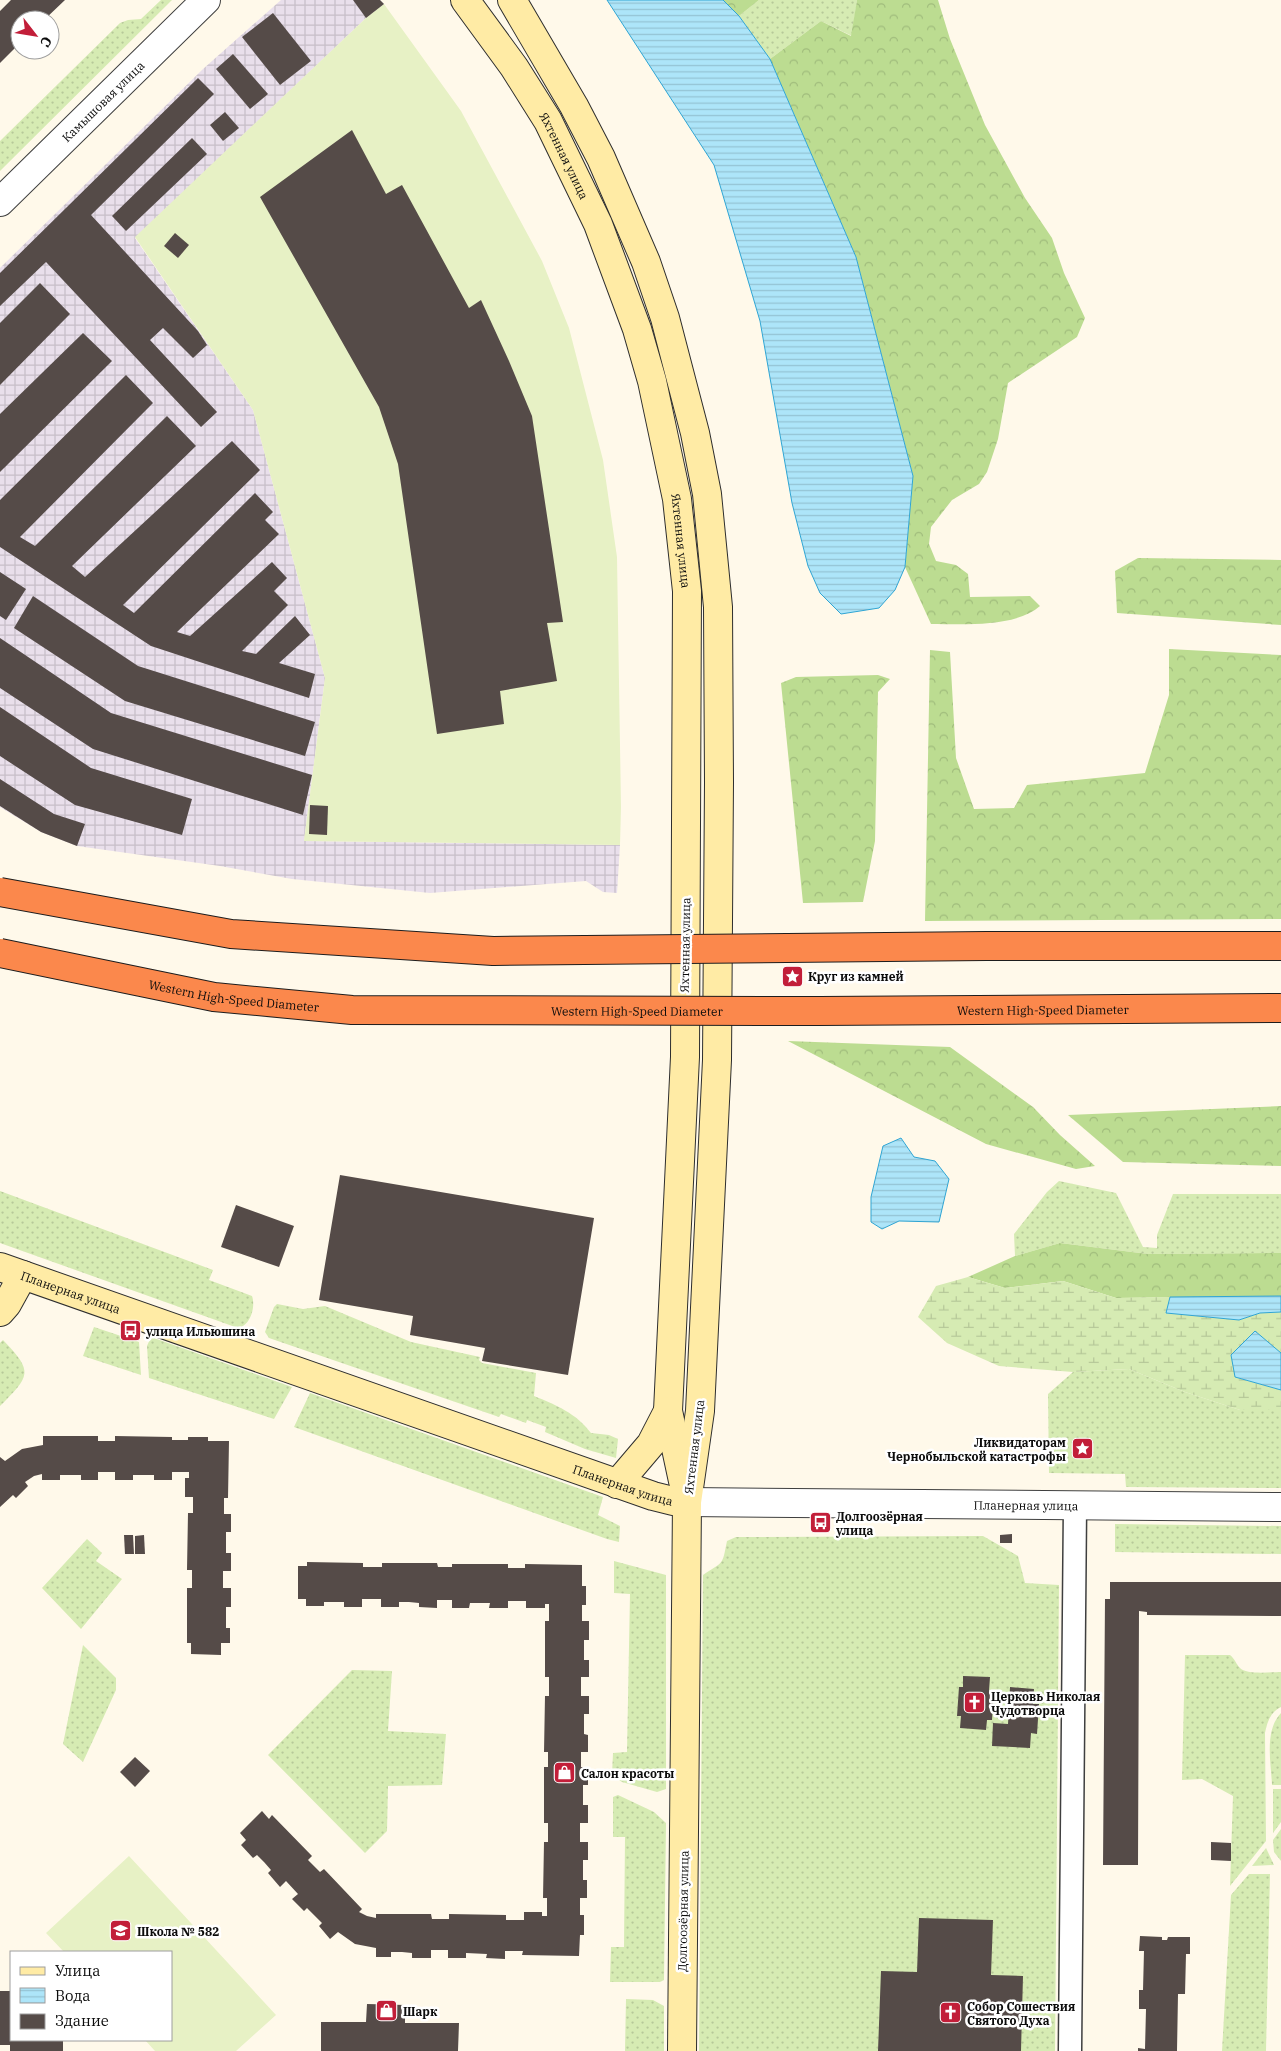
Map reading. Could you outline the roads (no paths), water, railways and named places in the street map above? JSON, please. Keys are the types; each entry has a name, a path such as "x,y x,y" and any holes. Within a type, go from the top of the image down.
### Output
{"highway":[{"path":"0,892 231,934 493,951 986,946 1281,946"},
{"name":"Western High-Speed Diameter","path":"0,953 214,997 352,1010 770,1011 1281,1008"}],"main road":[{"name":"Яхтенная улица","path":"465,0 514,66 548,121 598,224 627,302 652,381 677,499 687,591 685,1058 668,1411 687,1502"},
{"name":"Яхтенная улица","path":"512,0 596,149 625,210 646,262 665,318 681,376 707,494 718,608 717,1060 700,1411 687,1502"},
{"path":"0,1312 7,1304 11,1271"},
{"name":"Планерная улица","path":"11,1271 617,1484 653,1496 687,1502"},
{"path":"617,1484 651,1444 668,1411"},
{"name":"Долгоозёрная улица","path":"682,2051 687,1502"}],"street":[{"name":"Камышовая улица","path":"0,202 206,0"},
{"name":"Планерная улица","path":"687,1502 1281,1507"},
{"path":"1070,2051 1075,1506"}],"water":[{"path":"607,0 723,0 739,16 770,59 856,257 913,476 905,567 895,590 879,608 841,614 820,593 808,566 792,503 760,321 714,165"},
{"path":"901,1138 914,1157 935,1161 949,1179 939,1222 899,1221 882,1229 871,1222 871,1197 883,1146"},
{"path":"1281,1296 1281,1312 1260,1313 1239,1320 1166,1313 1170,1297"},
{"path":"1255,1331 1281,1353 1281,1390 1235,1377 1231,1355"}],"place":[{"name":"Круг из камней","path":"792,976"},
{"name":"улица Ильюшина","path":"130,1331"},
{"name":"Ликвидаторам Чернобыльской катастрофы","path":"1082,1449"},
{"name":"Долгоозёрная улица","path":"820,1523"},
{"name":"Церковь Николая Чудотворца","path":"975,1703"},
{"name":"Салон красоты","path":"565,1773"},
{"name":"Школа № 582","path":"121,1931"},
{"name":"Шарк","path":"387,2011"},
{"name":"Собор Сошествия Святого Духа","path":"951,2013"}]}
